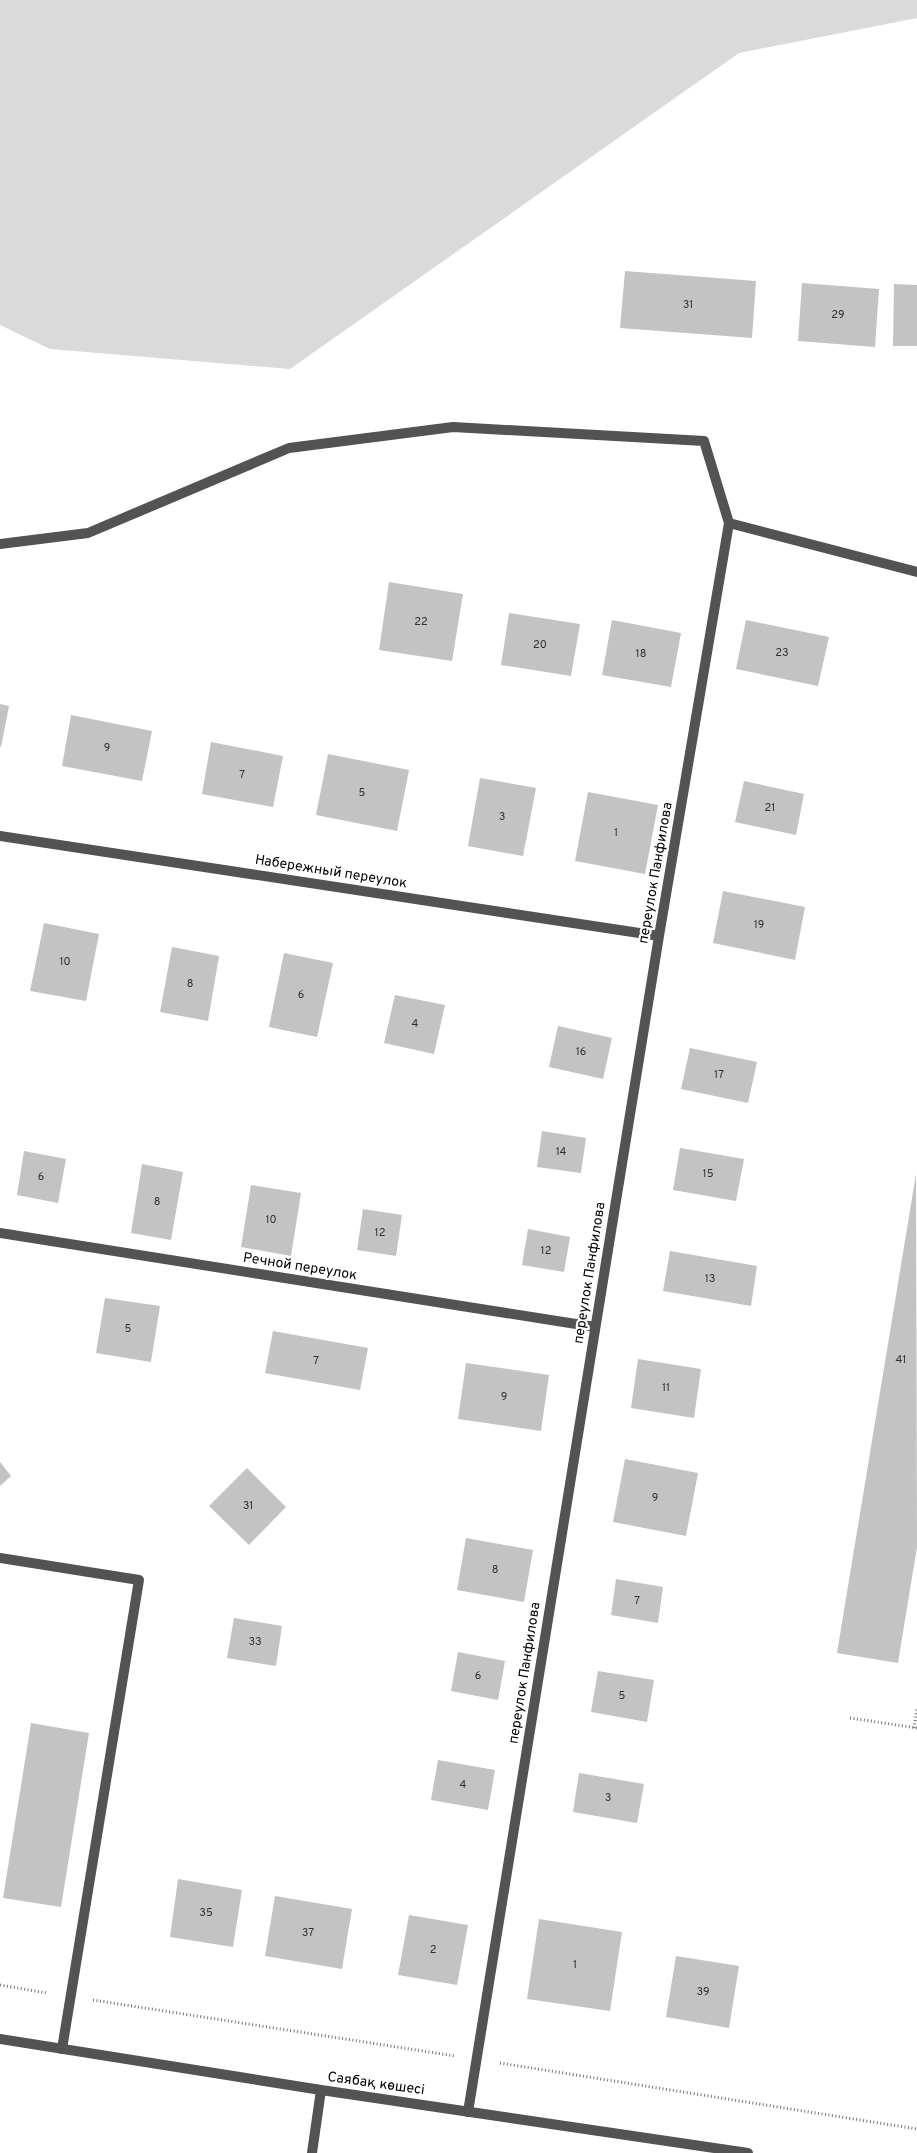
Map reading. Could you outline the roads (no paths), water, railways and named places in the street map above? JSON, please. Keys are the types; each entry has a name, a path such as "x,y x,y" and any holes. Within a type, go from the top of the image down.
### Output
{"street":[{"name":"переулок Панфилова","path":"0,544 88,533 289,448 453,427 704,441 729,523 659,936 468,2112"},
{"path":"729,523 917,572"},
{"name":"Набережный переулок","path":"0,836 659,936"},
{"name":"Речной переулок","path":"0,1234 595,1327"},
{"path":"0,1558 139,1580 62,2049"},
{"name":"Саябақ көшесі","path":"0,2039 321,2090 748,2153"},
{"path":"312,2153 321,2090"}]}
